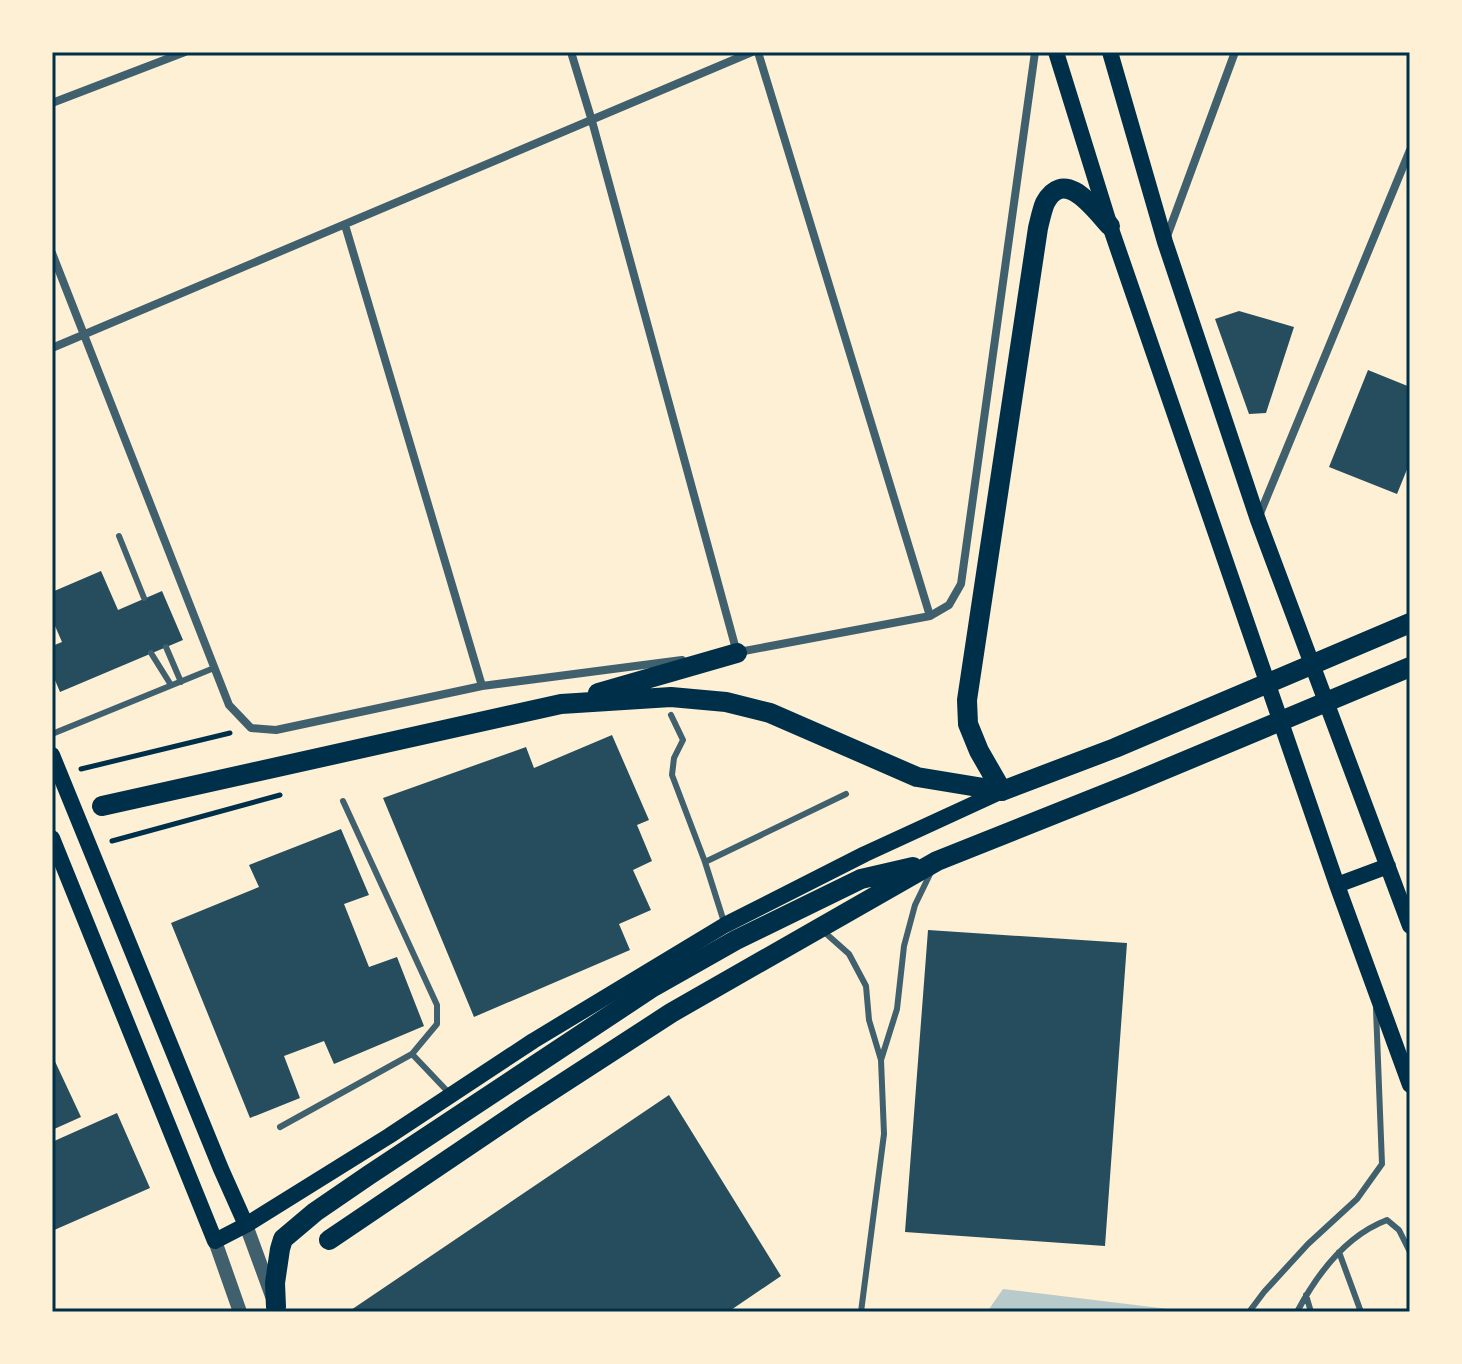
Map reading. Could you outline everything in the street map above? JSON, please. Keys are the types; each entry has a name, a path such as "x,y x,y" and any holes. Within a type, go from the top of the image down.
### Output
{"main road":[{"path":"1056,52 1110,226 1337,885 1410,1085"},
{"path":"1110,52 1165,242 1258,520 1410,926"},
{"path":"1002,791 979,751 968,724 967,700 1038,228 1045,203 1053,194 1070,189 1087,200 1110,226"},
{"path":"54,846 215,1241 246,1225 533,1041 725,925 865,854 1002,791 1115,748 1410,623"},
{"path":"102,806 561,704 737,653"},
{"path":"329,1240 671,1013 937,861 1410,667"},
{"path":"561,704 671,697 726,702 770,713 917,777 1002,791"},
{"path":"52,755 246,1225"},
{"path":"277,1309 275,1283 283,1239 315,1212 369,1175 653,987 736,940 861,879 937,861"},
{"path":"1337,885 1388,866"}],"street":[{"path":"52,103 185,52"},
{"path":"571,52 737,653"},
{"path":"52,348 755,52 930,616"},
{"path":"52,253 229,705 251,728 276,730 482,686 737,653 930,616 949,605 961,584 1035,52"},
{"path":"1165,242 1235,52"},
{"path":"1258,520 1410,150"},
{"path":"345,225 482,686"},
{"path":"246,1225 277,1309"},
{"path":"215,1241 240,1312"}],"lane":[{"path":"119,536 144,598"},
{"path":"166,647 181,682"},
{"path":"151,653 171,685"},
{"path":"52,734 214,668"},
{"path":"671,715 683,740 674,758 672,775 725,925"},
{"path":"705,862 846,794"},
{"path":"280,1127 412,1054 437,1024 437,1005 343,801"},
{"path":"881,1060 897,1009 904,946 915,905 937,861"},
{"path":"819,928 849,954 866,986 869,1020 881,1060 884,1134 861,1312"},
{"path":"1249,1312 1308,1244 1357,1199 1382,1164 1376,993"},
{"path":"412,1054 451,1095"},
{"path":"1297,1312 1316,1278 1339,1252 1370,1226 1387,1220 1399,1230 1410,1252"},
{"path":"1339,1252 1361,1312"},
{"path":"1306,1295 1311,1312"}],"path":[{"path":"60,774 251,728"}],"shaded area":[{"path":"1003,1289 1193,1312 987,1312"}],"building":[{"path":"1239,311 1294,327 1266,413 1249,414 1215,319"},
{"path":"1368,370 1410,387 1410,462 1397,494 1329,467"},
{"path":"101,571 118,610 162,591 183,640 60,692 52,673 52,646 62,642 52,619 52,592"},
{"path":"612,735 649,820 637,825 652,861 633,870 651,910 619,924 630,950 474,1017 383,798 526,747 534,768"},
{"path":"341,829 369,895 344,904 369,967 397,957 424,1026 334,1064 324,1041 284,1056 300,1098 250,1118 171,923 259,887 249,865"},
{"path":"928,930 1127,943 1105,1246 905,1232"},
{"path":"52,1055 81,1117 52,1130"},
{"path":"669,1095 781,1276 728,1312 348,1312"},
{"path":"117,1113 150,1188 52,1231 52,1142"}]}
